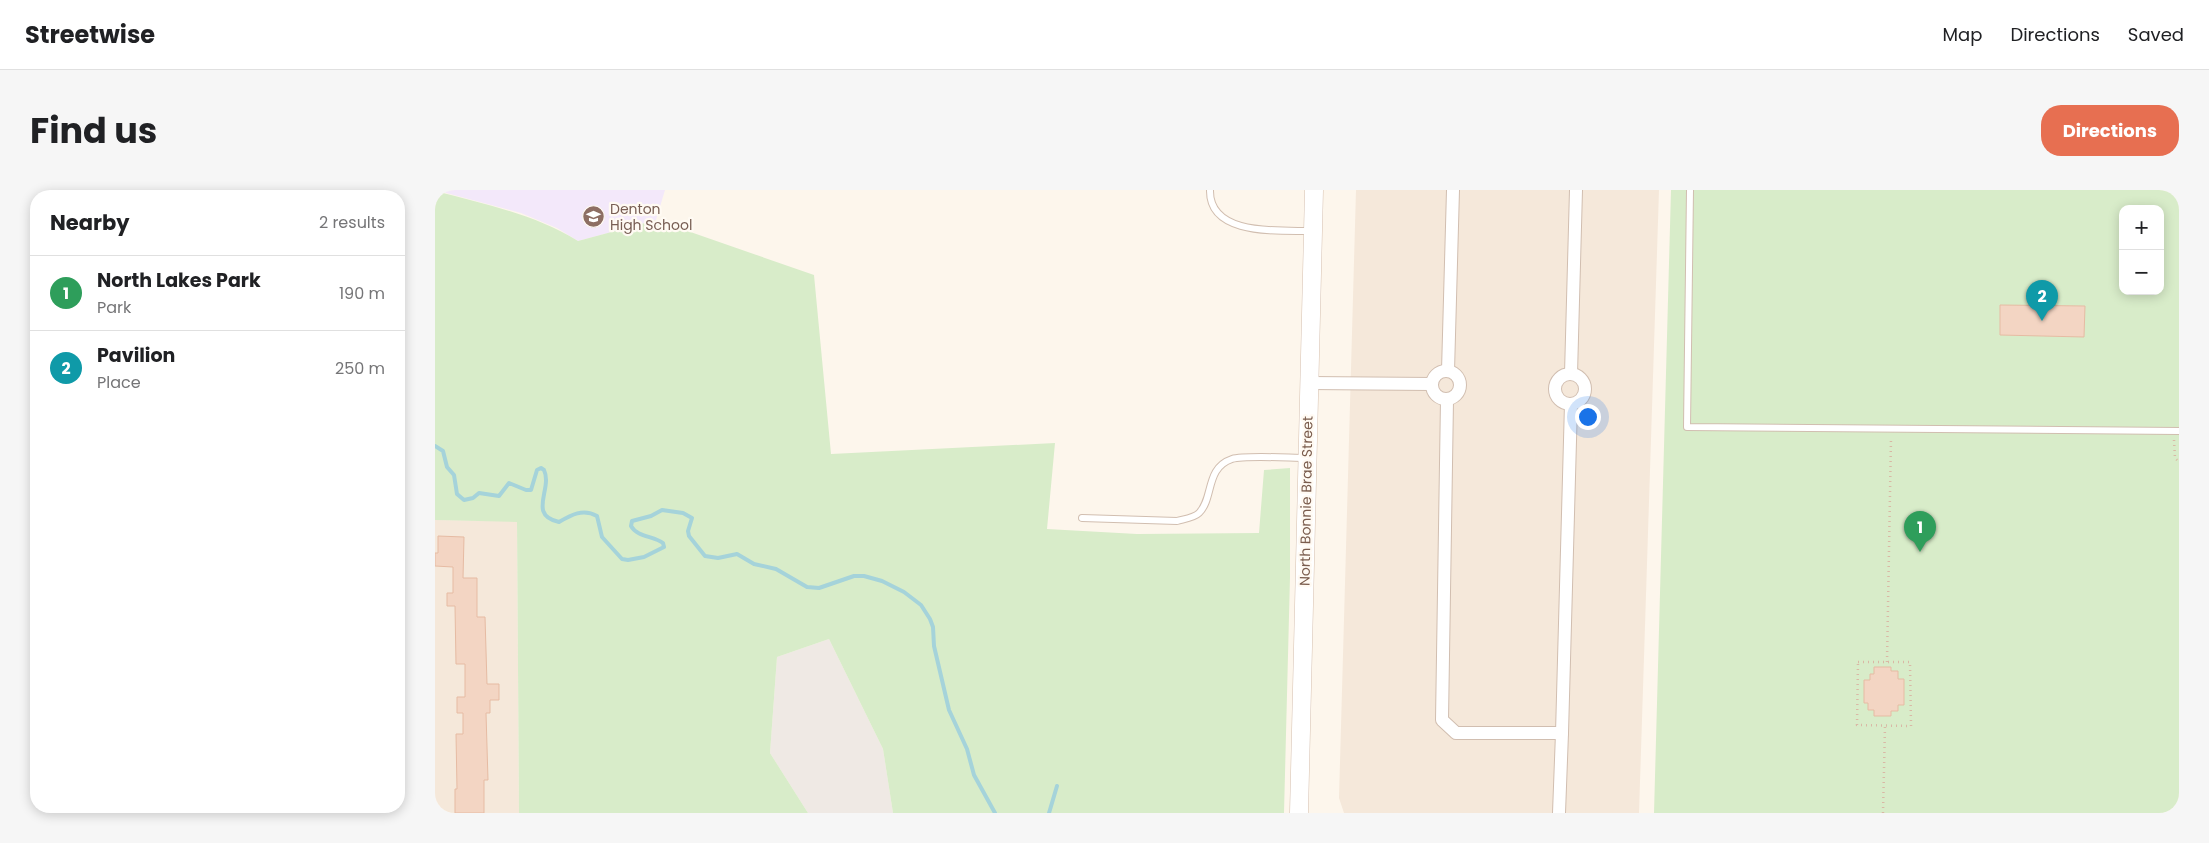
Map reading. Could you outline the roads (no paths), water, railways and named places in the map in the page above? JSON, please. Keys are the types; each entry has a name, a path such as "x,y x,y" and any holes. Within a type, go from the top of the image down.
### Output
{"main road":[{"name":"North Bonnie Brae Street","path":"1299,813 1314,190"}],"street":[{"path":"1448,371 1453,190"},
{"path":"1571,374 1576,190"},
{"path":"1448,371 1456,375 1461,388 1455,396 1447,400 1434,393 1432,384 1435,375 1448,371"},
{"path":"1571,374 1580,377 1584,381 1585,392 1580,400 1571,404 1561,401 1555,388 1559,380 1571,374"},
{"path":"1309,383 1432,384"},
{"path":"1447,400 1443,720 1456,733 1561,733"},
{"path":"1559,813 1571,404"}],"lane":[{"path":"1210,190 1215,209 1227,221 1244,228 1313,231"},
{"path":"1690,190 1687,427 2177,430"},
{"path":"1082,518 1177,521 1190,518 1199,514 1203,507 1211,483 1220,465 1234,458 1307,458"}],"waterway":[{"path":"435,446 443,451 447,467 454,475 457,494 464,500 473,498 479,493 499,496 509,483 526,490 531,490 537,470 541,468 544,470 546,477 543,500 544,514 550,519 559,522 582,513 597,516 602,537 622,559 628,560 644,557 664,547 663,543 637,532 631,526 632,521 651,516 662,510 683,513 692,518 688,531 689,536 705,556 718,558 737,554 754,564 776,569 807,587 819,588 854,576 864,576 882,581 904,592 921,605 930,619 933,627 934,646 949,710 967,749 974,775 995,813"},
{"path":"1049,813 1057,786"}],"place":[{"name":"Denton High School","path":"594,217"},
{"name":"Pavilion","path":"2042,321"},
{"name":"North Lakes Park","path":"1920,552"}]}
